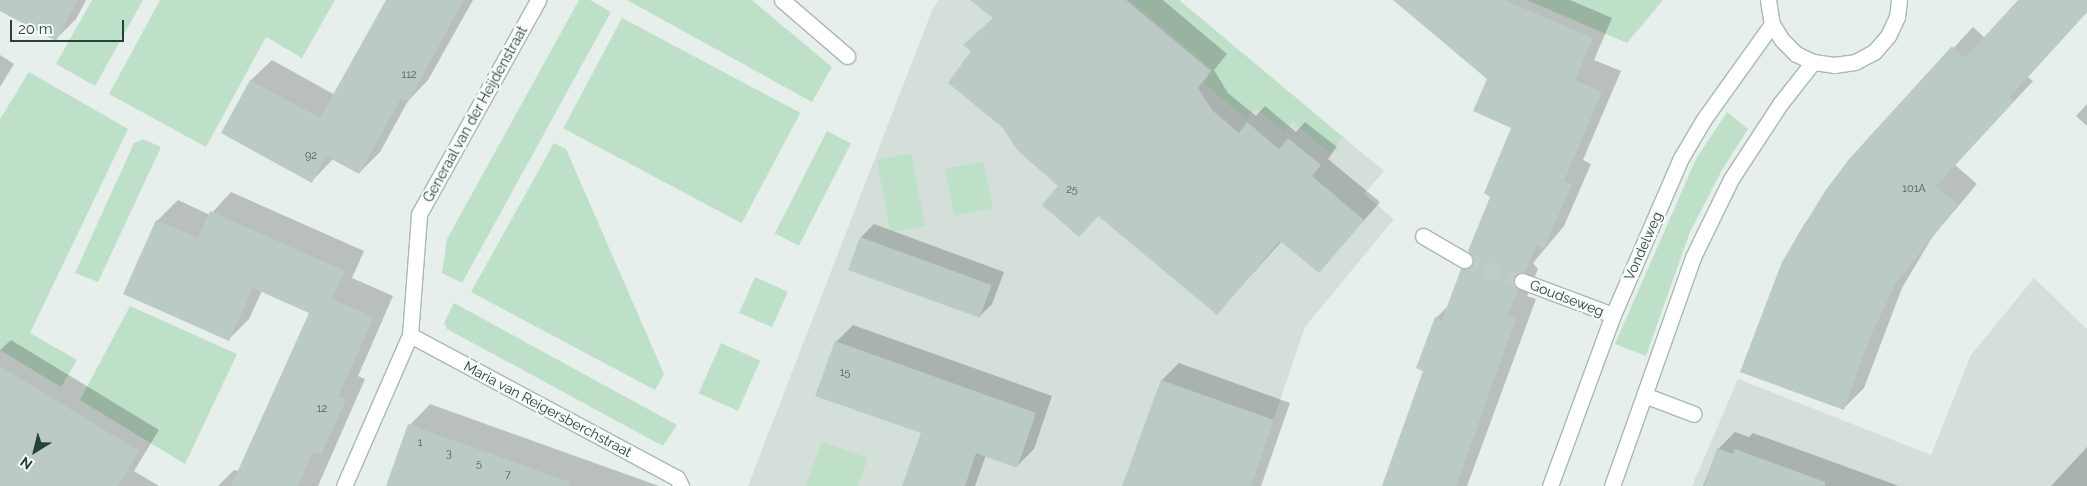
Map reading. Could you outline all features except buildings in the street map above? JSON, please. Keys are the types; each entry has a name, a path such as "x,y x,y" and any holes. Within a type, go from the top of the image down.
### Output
{"street":[{"name":"Generaal van der Heijdenstraat","path":"344,486 410,335 419,214 538,0"},
{"path":"782,0 847,56"},
{"path":"1768,0 1772,24 1782,40 1796,54 1813,62 1841,64 1855,62 1874,52 1888,36 1897,17 1899,0"},
{"name":"Vondelweg","path":"1550,486 1613,315 1681,158 1704,119 1772,24"},
{"path":"1612,486 1693,257 1731,179 1780,104 1813,62"},
{"path":"1423,236 1464,260"},
{"name":"Goudseweg","path":"1522,280 1613,315"},
{"name":"Maria van Reigersberchstraat","path":"410,335 677,478 681,486"},
{"path":"1644,395 1694,414"}],"shaded area":[{"path":"939,0 1179,0 1384,171 1364,194 1394,219 1305,327 1251,486 748,486 933,8"},
{"path":"2034,278 2087,329 2087,486 1692,486 1738,379 1931,455 1971,355"}],"green space":[{"path":"92,0 143,0 95,86 56,64"},
{"path":"160,0 335,0 302,58 266,37 206,147 109,94"},
{"path":"579,0 590,0 611,12 462,283 442,273 447,239"},
{"path":"627,0 752,0 832,67 812,102"},
{"path":"1129,0 1179,0 1343,137 1330,153 1293,122 1285,132 1256,108 1246,119 1204,83 1213,70"},
{"path":"1527,0 1663,0 1627,43"},
{"path":"622,18 800,113 742,223 563,128"},
{"path":"29,72 128,129 30,333 77,360 61,387 0,350 0,119"},
{"path":"1727,112 1748,129 1722,170 1690,232 1646,356 1615,344 1696,159"},
{"path":"827,131 851,143 799,246 775,233"},
{"path":"143,139 161,147 98,282 75,273 134,143"},
{"path":"554,143 566,149 664,374 655,390 471,292"},
{"path":"911,153 925,226 891,232 877,160"},
{"path":"983,161 993,208 955,216 945,169"},
{"path":"755,277 788,292 772,327 739,313"},
{"path":"454,303 677,425 663,446 447,329 444,323"},
{"path":"130,306 237,354 185,464 80,400"},
{"path":"721,343 760,360 738,411 699,393"},
{"path":"822,442 868,458 858,486 806,486"}],"tunnel":[{"path":"1464,260 1522,281"}]}
